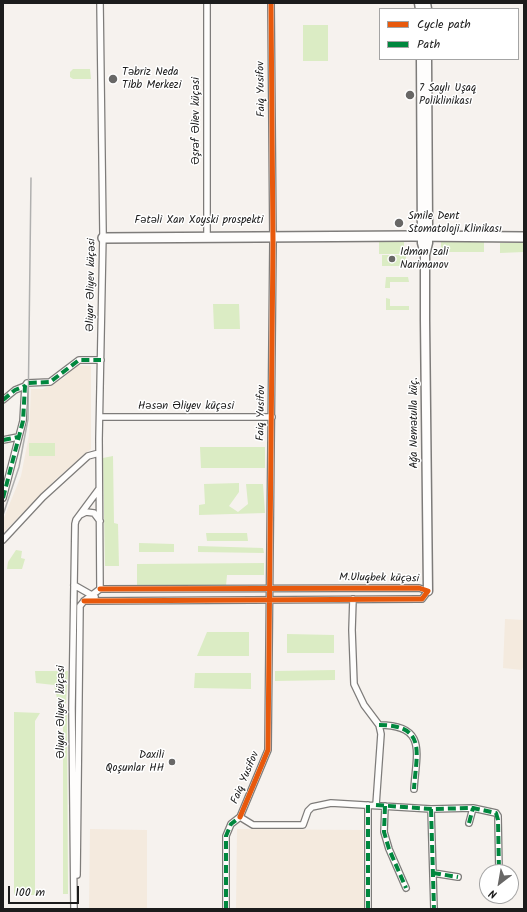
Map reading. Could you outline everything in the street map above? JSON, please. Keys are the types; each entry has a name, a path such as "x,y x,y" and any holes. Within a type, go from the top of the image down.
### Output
{"main road":[{"path":"421,60 425,232"},
{"path":"425,232 427,60"},
{"name":"Fətəli Xan Xoyski prospekti","path":"103,236 524,231"},
{"name":"Fətəli Xan Xoyski prospekti","path":"425,232 524,237"},
{"name":"Ağa Nemətulla küç.","path":"425,232 428,591"}],"street":[{"name":"Əliyar Əliyev küçəsi","path":"100,3 103,236 99,453 100,589"},
{"name":"Əşrəf Əliev küçəsi","path":"207,3 207,235"},
{"name":"Faiq Yusifov","path":"226,909 226,836 231,824 240,817 268,750 273,235 271,3"},
{"path":"3,400 29,382 50,382 75,362 101,360"},
{"path":"3,498 23,422 25,386"},
{"name":"Həsən Əliyev küçəsi","path":"100,417 272,417"},
{"path":"3,440 18,437"},
{"path":"3,540 37,503 88,456 99,453"},
{"path":"79,515 99,489"},
{"path":"79,515 86,512 94,513 100,522"},
{"name":"Əliyar Əliyev küçəsi","path":"76,824 72,708 75,524 79,515"},
{"path":"74,585 101,600"},
{"name":"M.Uluqbek küçəsi","path":"84,601 422,599 428,591 419,588 100,589"},
{"path":"84,601 100,589"},
{"path":"353,599 352,630 354,684 364,705 380,725 381,734 376,805"},
{"name":"Əliyar Əliyev küçəsi","path":"75,909 80,606 84,601"},
{"path":"72,708 78,708"},
{"path":"380,725 405,730 410,732 415,738 414,789"},
{"path":"240,817 253,825 303,825 308,811 316,805 331,803 431,809 473,808 496,813 498,820 499,864"},
{"path":"368,805 368,909"},
{"path":"385,806 384,832 389,850 406,888"},
{"path":"469,823 473,808"},
{"path":"431,809 434,909"},
{"path":"433,873 458,877"}],"shaded area":[{"path":"76,365 91,366 91,449 56,479 3,533 3,520 21,476 29,435 31,389 43,389 64,378"},
{"path":"505,619 524,620 524,664 522,670 503,668"},
{"path":"90,829 147,830 147,909 89,909"},
{"path":"237,829 363,830 364,909 236,909"}],"green space":[{"path":"303,25 328,25 328,61 303,61"},
{"path":"73,69 90,69 91,79 73,79 70,77 70,72"},
{"path":"379,241 404,241 404,254 379,254"},
{"path":"441,242 484,242 484,252 441,252"},
{"path":"500,243 524,243 524,252 500,253"},
{"path":"382,255 406,255 406,266 382,266"},
{"path":"386,277 408,277 409,282 390,282 390,288 385,288"},
{"path":"386,298 390,299 390,306 409,306 409,310 386,310"},
{"path":"213,304 239,304 240,329 214,329"},
{"path":"29,443 55,443 55,456 29,456"},
{"path":"200,447 265,447 265,468 201,468"},
{"path":"113,456 114,523 118,524 119,566 105,566 103,458"},
{"path":"239,483 239,492 229,506 238,512 248,504 246,484 263,484 265,513 199,515 199,505 205,504 204,484"},
{"path":"206,533 247,533 248,541 207,541"},
{"path":"139,543 174,544 174,552 139,552"},
{"path":"198,546 263,548 264,553 198,552"},
{"path":"16,550 22,551 21,558 25,559 22,569 7,569 8,562"},
{"path":"264,563 264,575 227,575 226,586 137,586 137,564"},
{"path":"207,632 249,632 249,656 197,656"},
{"path":"287,634 334,635 334,653 287,653"},
{"path":"335,670 335,680 275,681 275,671"},
{"path":"35,671 68,671 66,703 59,707 54,685 36,683"},
{"path":"195,673 251,673 251,689 194,688"},
{"path":"14,712 40,713 35,721 35,895 14,895"},
{"path":"67,714 68,894 63,894 63,716"}],"railway":[{"path":"3,515 19,467 28,419 31,178"}],"marked path":[{"path":"3,498 23,421 25,386 27,383 50,382 79,360 101,360"},
{"path":"3,400 15,390 25,386"},
{"path":"3,440 18,437"},
{"path":"379,725 395,726 405,730 412,736 416,744 417,753 414,789"},
{"path":"368,805 368,909"},
{"path":"376,805 431,809 473,808 496,813 498,820 499,864"},
{"path":"385,806 384,832 389,849 406,888"},
{"path":"469,823 473,808"},
{"path":"431,809 434,909"},
{"path":"226,909 226,836 231,824 240,817"},
{"path":"433,873 458,877"}],"cycle path":[{"path":"240,817 268,750 273,242 271,3"},
{"path":"84,601 422,599 428,591 419,588 100,589"}],"place":[{"name":"Təbriz Neda Tibb Merkezi","path":"113,79"},
{"name":"7 Saylı Uşaq Poliklinikası","path":"410,95"},
{"name":"Smile Dent Stomatoloji Klinikası","path":"399,223"},
{"name":"Idman zali Narimanov","path":"392,259"},
{"name":"Daxili Qoşunlar HH","path":"172,762"}]}
